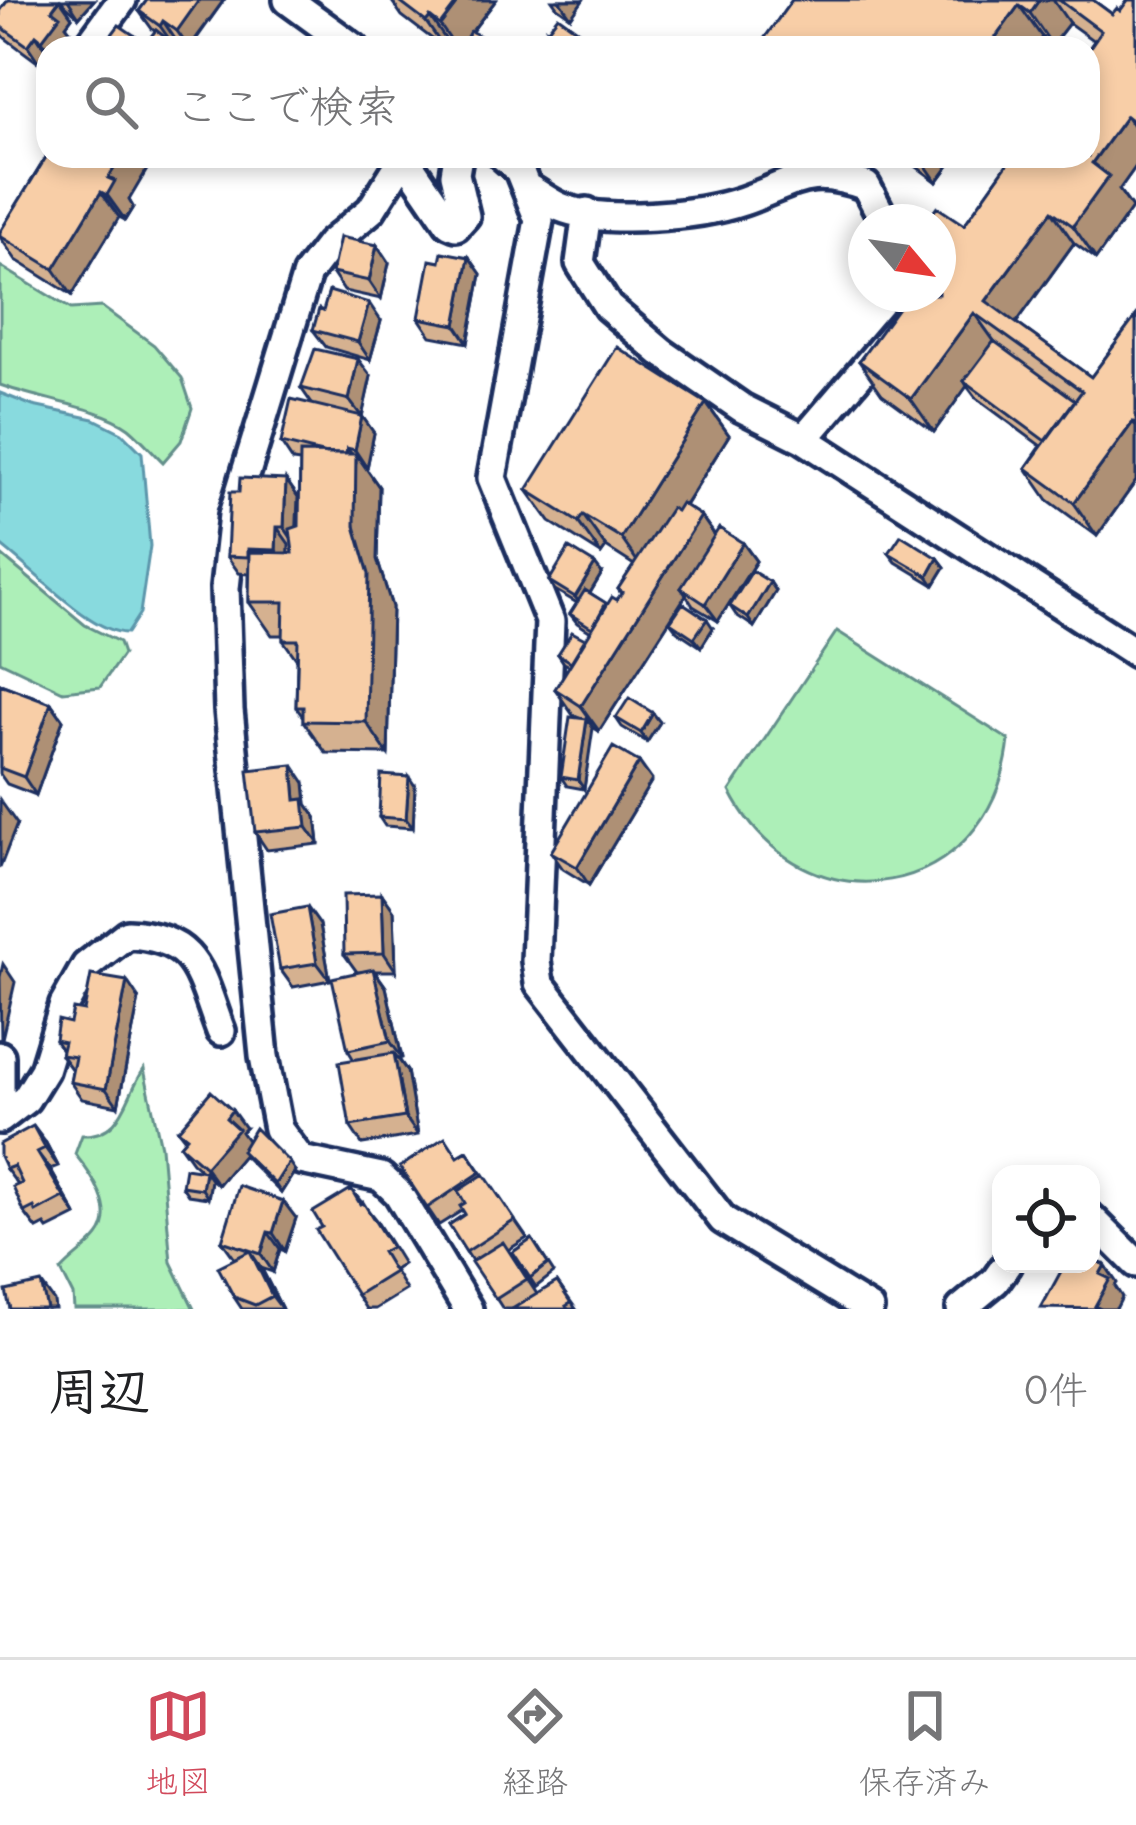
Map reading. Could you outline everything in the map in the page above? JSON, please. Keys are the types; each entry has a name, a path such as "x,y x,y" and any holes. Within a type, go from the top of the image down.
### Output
{"street":[{"path":"96,36 122,0"},
{"path":"294,2 338,36"},
{"path":"397,168 371,210 330,244 307,274 239,494 225,588 229,710 265,1056 278,1129 301,1160 381,1177 398,1192 463,1307"},
{"path":"411,168 449,223 456,226 465,216 456,168"},
{"path":"517,168 539,220 492,478 550,621 536,961 539,983 723,1220 869,1309"},
{"path":"529,188 564,208 683,217 743,201 796,177 835,175 866,186 876,204"},
{"path":"587,212 580,263 608,307 645,340 742,409 804,439 1136,653"},
{"path":"804,439 913,312"},
{"path":"0,1119 26,1099 44,1070 64,1005 86,966 127,934 157,935 177,945 194,962 221,1031"},
{"path":"0,1056 0,1097"},
{"path":"1100,1227 1136,1264"},
{"path":"961,1309 1000,1273"}],"green space":[{"path":"0,266 71,309 102,307 154,345 182,378 192,408 181,441 163,462 117,421 0,385"},
{"path":"0,554 85,625 119,642 123,654 100,687 63,691 0,661"},
{"path":"837,631 1009,740 995,794 968,836 932,865 890,880 846,881 802,866 762,837 730,791"},
{"path":"144,1069 161,1147 171,1262 194,1309 74,1309 61,1271 98,1236 105,1215 100,1193 75,1154 82,1135 96,1134 115,1122"}],"water":[{"path":"0,393 33,406 94,419 122,433 142,453 150,546 140,613 127,633 79,611 0,545"}],"building":[{"path":"8,0 59,0 52,10 60,16 45,36 36,35 28,46 0,26 0,11"},
{"path":"147,0 199,0 177,31 139,11"},
{"path":"397,0 459,0 440,25 430,17 426,22"},
{"path":"792,0 1039,0 1030,13 1019,5 997,36 766,36"},
{"path":"1059,0 1093,0 1112,14 1128,0 1136,0 1136,124 1126,116 1100,152 1100,36 1101,31"},
{"path":"558,16 586,36 558,36 548,29"},
{"path":"119,25 135,36 111,36"},
{"path":"39,168 114,168 108,178 115,181 107,195 101,192 54,269 0,232"},
{"path":"1004,168 1099,168 1109,176 1073,226 1052,211 986,301 1091,377 1136,316 1136,424 1074,503 1026,468 1082,391 974,313 911,399 859,361 895,312 956,312 956,220 964,225"},
{"path":"340,237 377,245 369,281 332,273"},
{"path":"442,252 469,257 456,325 419,318 430,260 440,262"},
{"path":"329,291 369,303 358,342 313,330"},
{"path":"994,341 1075,400 1045,441 964,381"},
{"path":"617,347 706,403 621,538 583,515 578,522 527,490"},
{"path":"315,349 358,359 349,400 301,388"},
{"path":"291,399 362,416 355,450 326,454 281,443"},
{"path":"300,453 356,454 355,526 369,574 366,722 303,721 303,707 296,707 298,640 283,640 284,602 249,602 250,552 293,553 290,529 299,526"},
{"path":"240,478 286,480 284,527 277,527 276,550 248,549 248,557 227,556 230,492 239,492"},
{"path":"681,503 701,516 581,706 555,689 612,597 617,600 622,592 618,589 671,508 676,511"},
{"path":"719,528 743,543 705,604 681,588"},
{"path":"901,535 938,558 928,576 889,553"},
{"path":"569,548 595,564 575,597 549,581"},
{"path":"752,571 770,582 748,618 730,606"},
{"path":"585,590 606,603 592,628 570,614"},
{"path":"683,603 707,619 694,638 670,622"},
{"path":"572,632 585,639 571,662 558,654"},
{"path":"0,684 51,703 24,777 0,768"},
{"path":"629,698 653,713 641,733 616,718"},
{"path":"570,717 587,719 578,780 561,777"},
{"path":"613,747 639,762 577,867 551,852"},
{"path":"293,765 296,800 304,799 307,827 255,832 248,770"},
{"path":"381,775 409,777 406,819 379,817"},
{"path":"382,894 384,953 344,954 343,895"},
{"path":"307,907 317,963 280,969 270,914"},
{"path":"373,969 390,1041 348,1050 332,978"},
{"path":"91,975 127,981 106,1089 70,1082 75,1057 61,1055 64,1042 55,1040 58,1020 70,1023 73,1009 84,1011"},
{"path":"394,1053 405,1117 350,1126 339,1062"},
{"path":"211,1091 232,1110 226,1118 238,1129 205,1167 180,1145 187,1137 178,1130"},
{"path":"33,1126 45,1148 37,1152 64,1197 36,1212 34,1207 24,1212 13,1187 22,1183 14,1166 6,1169 0,1144"},
{"path":"255,1128 289,1162 275,1184 241,1151"},
{"path":"445,1137 458,1157 467,1151 481,1172 427,1208 400,1167"},
{"path":"185,1168 205,1171 202,1189 182,1186"},
{"path":"484,1174 515,1220 466,1252 449,1225 465,1214 458,1191"},
{"path":"239,1186 283,1201 261,1254 222,1241"},
{"path":"351,1189 391,1247 382,1252 394,1272 357,1295 316,1230 322,1227 313,1212"},
{"path":"532,1239 548,1264 530,1278 513,1252"},
{"path":"503,1242 527,1279 496,1299 471,1262"},
{"path":"250,1251 272,1296 255,1305 234,1297 218,1267"},
{"path":"1100,1262 1105,1265 1100,1274 1110,1279 1095,1306 1101,1309 1041,1308 1060,1273 1100,1273"},
{"path":"557,1282 571,1303 568,1309 512,1309"},
{"path":"41,1283 47,1309 10,1309 6,1291"}]}
